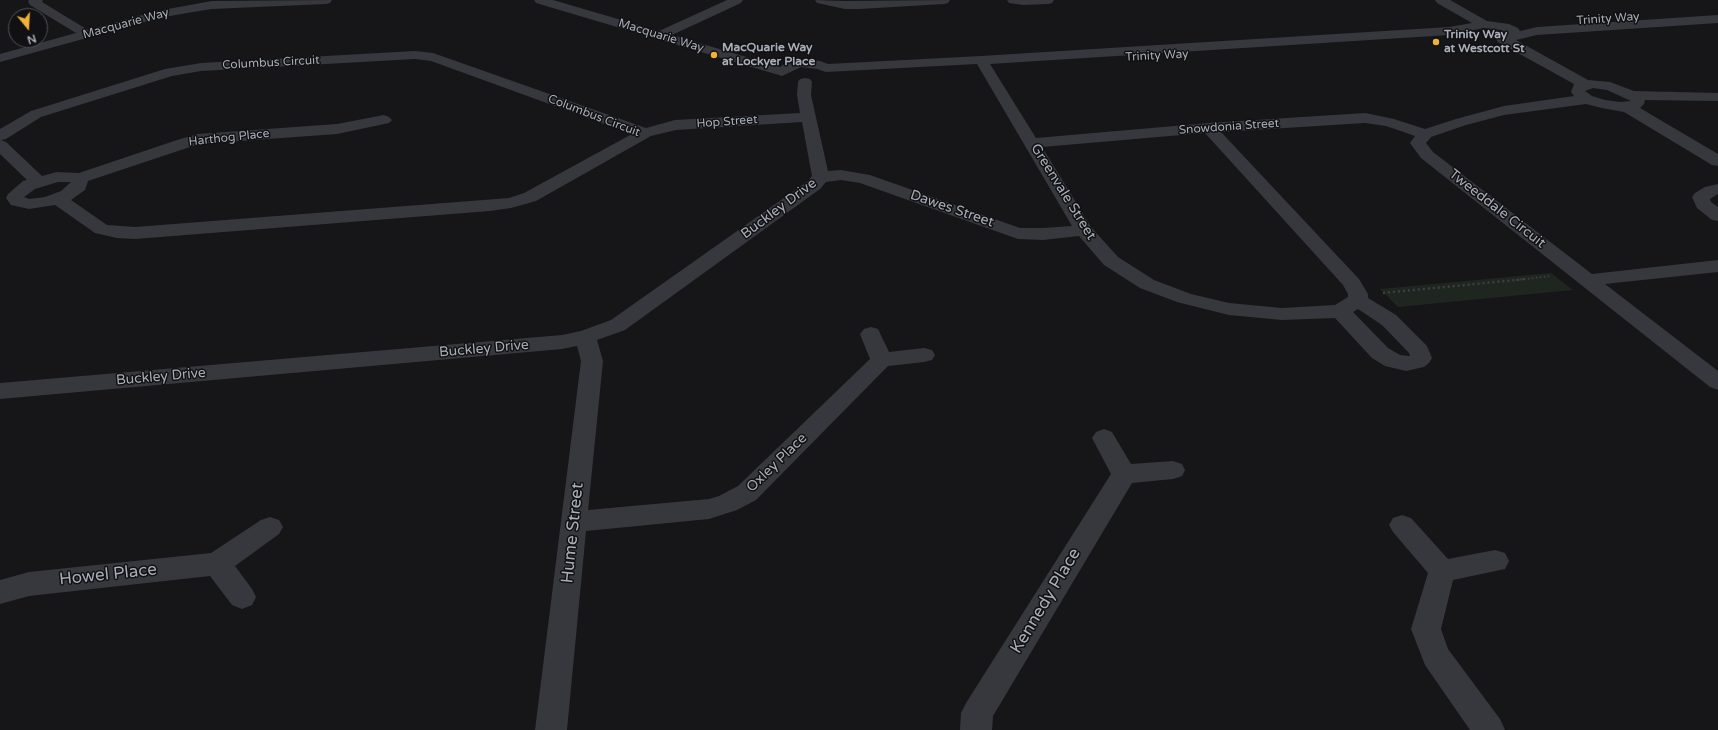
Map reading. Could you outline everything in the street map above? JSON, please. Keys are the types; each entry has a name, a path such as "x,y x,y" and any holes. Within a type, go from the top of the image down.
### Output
{"street":[{"path":"37,0 34,2 86,34"},
{"name":"Macquarie Way","path":"0,58 157,15 187,9 212,6 326,0"},
{"name":"Macquarie Way","path":"540,0 660,36 787,68"},
{"name":"Macquarie Way","path":"570,0 672,30 787,68"},
{"path":"660,36 737,0"},
{"path":"821,0 845,5 944,0"},
{"path":"1014,0 1022,2 1048,0"},
{"path":"1441,0 1482,29"},
{"name":"Trinity Way","path":"826,72 818,80 805,82 788,79 782,74 787,68 811,63 826,72 982,63 1718,12"},
{"name":"Trinity Way","path":"1482,29 1510,37 1560,30 1718,19"},
{"name":"Trinity Way","path":"1499,26 1513,31 1510,37"},
{"path":"1510,37 1586,92"},
{"name":"Columbus Circuit","path":"0,136 36,114 175,70 201,67 415,55 433,57 646,133"},
{"name":"Greenvale Street","path":"982,63 1084,230 1111,261 1147,284 1184,298 1229,309 1282,314 1340,311 1358,297"},
{"name":"Buckley Drive","path":"0,391 562,342 586,337 618,325 814,186 821,177 804,95 805,82"},
{"path":"1425,134 1461,122 1610,86 1718,161"},
{"path":"1630,101 1718,97"},
{"name":"Hop Street","path":"646,133 675,125 809,117"},
{"name":"Snowdonia Street","path":"1032,143 1209,128 1365,118 1389,122 1425,134"},
{"name":"Harthog Place","path":"79,179 198,139 337,129 384,120"},
{"path":"1209,128 1352,283 1358,297 1389,320 1419,351 1421,358 1416,362 1406,364 1393,361 1380,353 1356,325 1340,311"},
{"name":"Columbus Circuit","path":"58,199 101,229 135,233 490,206 511,203 530,197 646,133"},
{"name":"Tweeddale Circuit","path":"1425,134 1418,143 1427,155 1718,382"},
{"path":"0,144 38,181"},
{"name":"Dawes Street","path":"821,177 841,175 864,179 1018,233 1043,234 1084,230"},
{"path":"0,207 17,201 21,203 33,204 58,199 71,193 79,186 80,182 79,179 74,177 58,176 38,181 29,185 17,194 15,198 17,201"},
{"path":"1718,189 1701,197 1703,204 1718,216"},
{"path":"1588,280 1718,266"},
{"path":"871,334 882,360 924,355"},
{"name":"Hume Street","path":"551,730 592,361 586,337"},
{"name":"Oxley Place","path":"574,522 709,509 728,503 747,493 882,360"},
{"path":"1104,438 1124,474 1173,470"},
{"name":"Kennedy Place","path":"976,730 977,712 1124,474"},
{"path":"1402,525 1442,571"},
{"name":"Howel Place","path":"0,592 29,584 217,564 270,527"},
{"path":"1442,571 1495,561"},
{"path":"217,564 242,597"},
{"path":"1442,571 1426,629 1436,656 1489,730"}],"path":[{"path":"1358,297 1368,294 1557,275"}],"shaded area":[{"path":"1551,273 1573,290 1398,307 1380,289"}],"place":[{"name":"Trinity Way at Westcott St","path":"1436,42"},
{"name":"MacQuarie Way at Lockyer Place","path":"714,55"}]}
